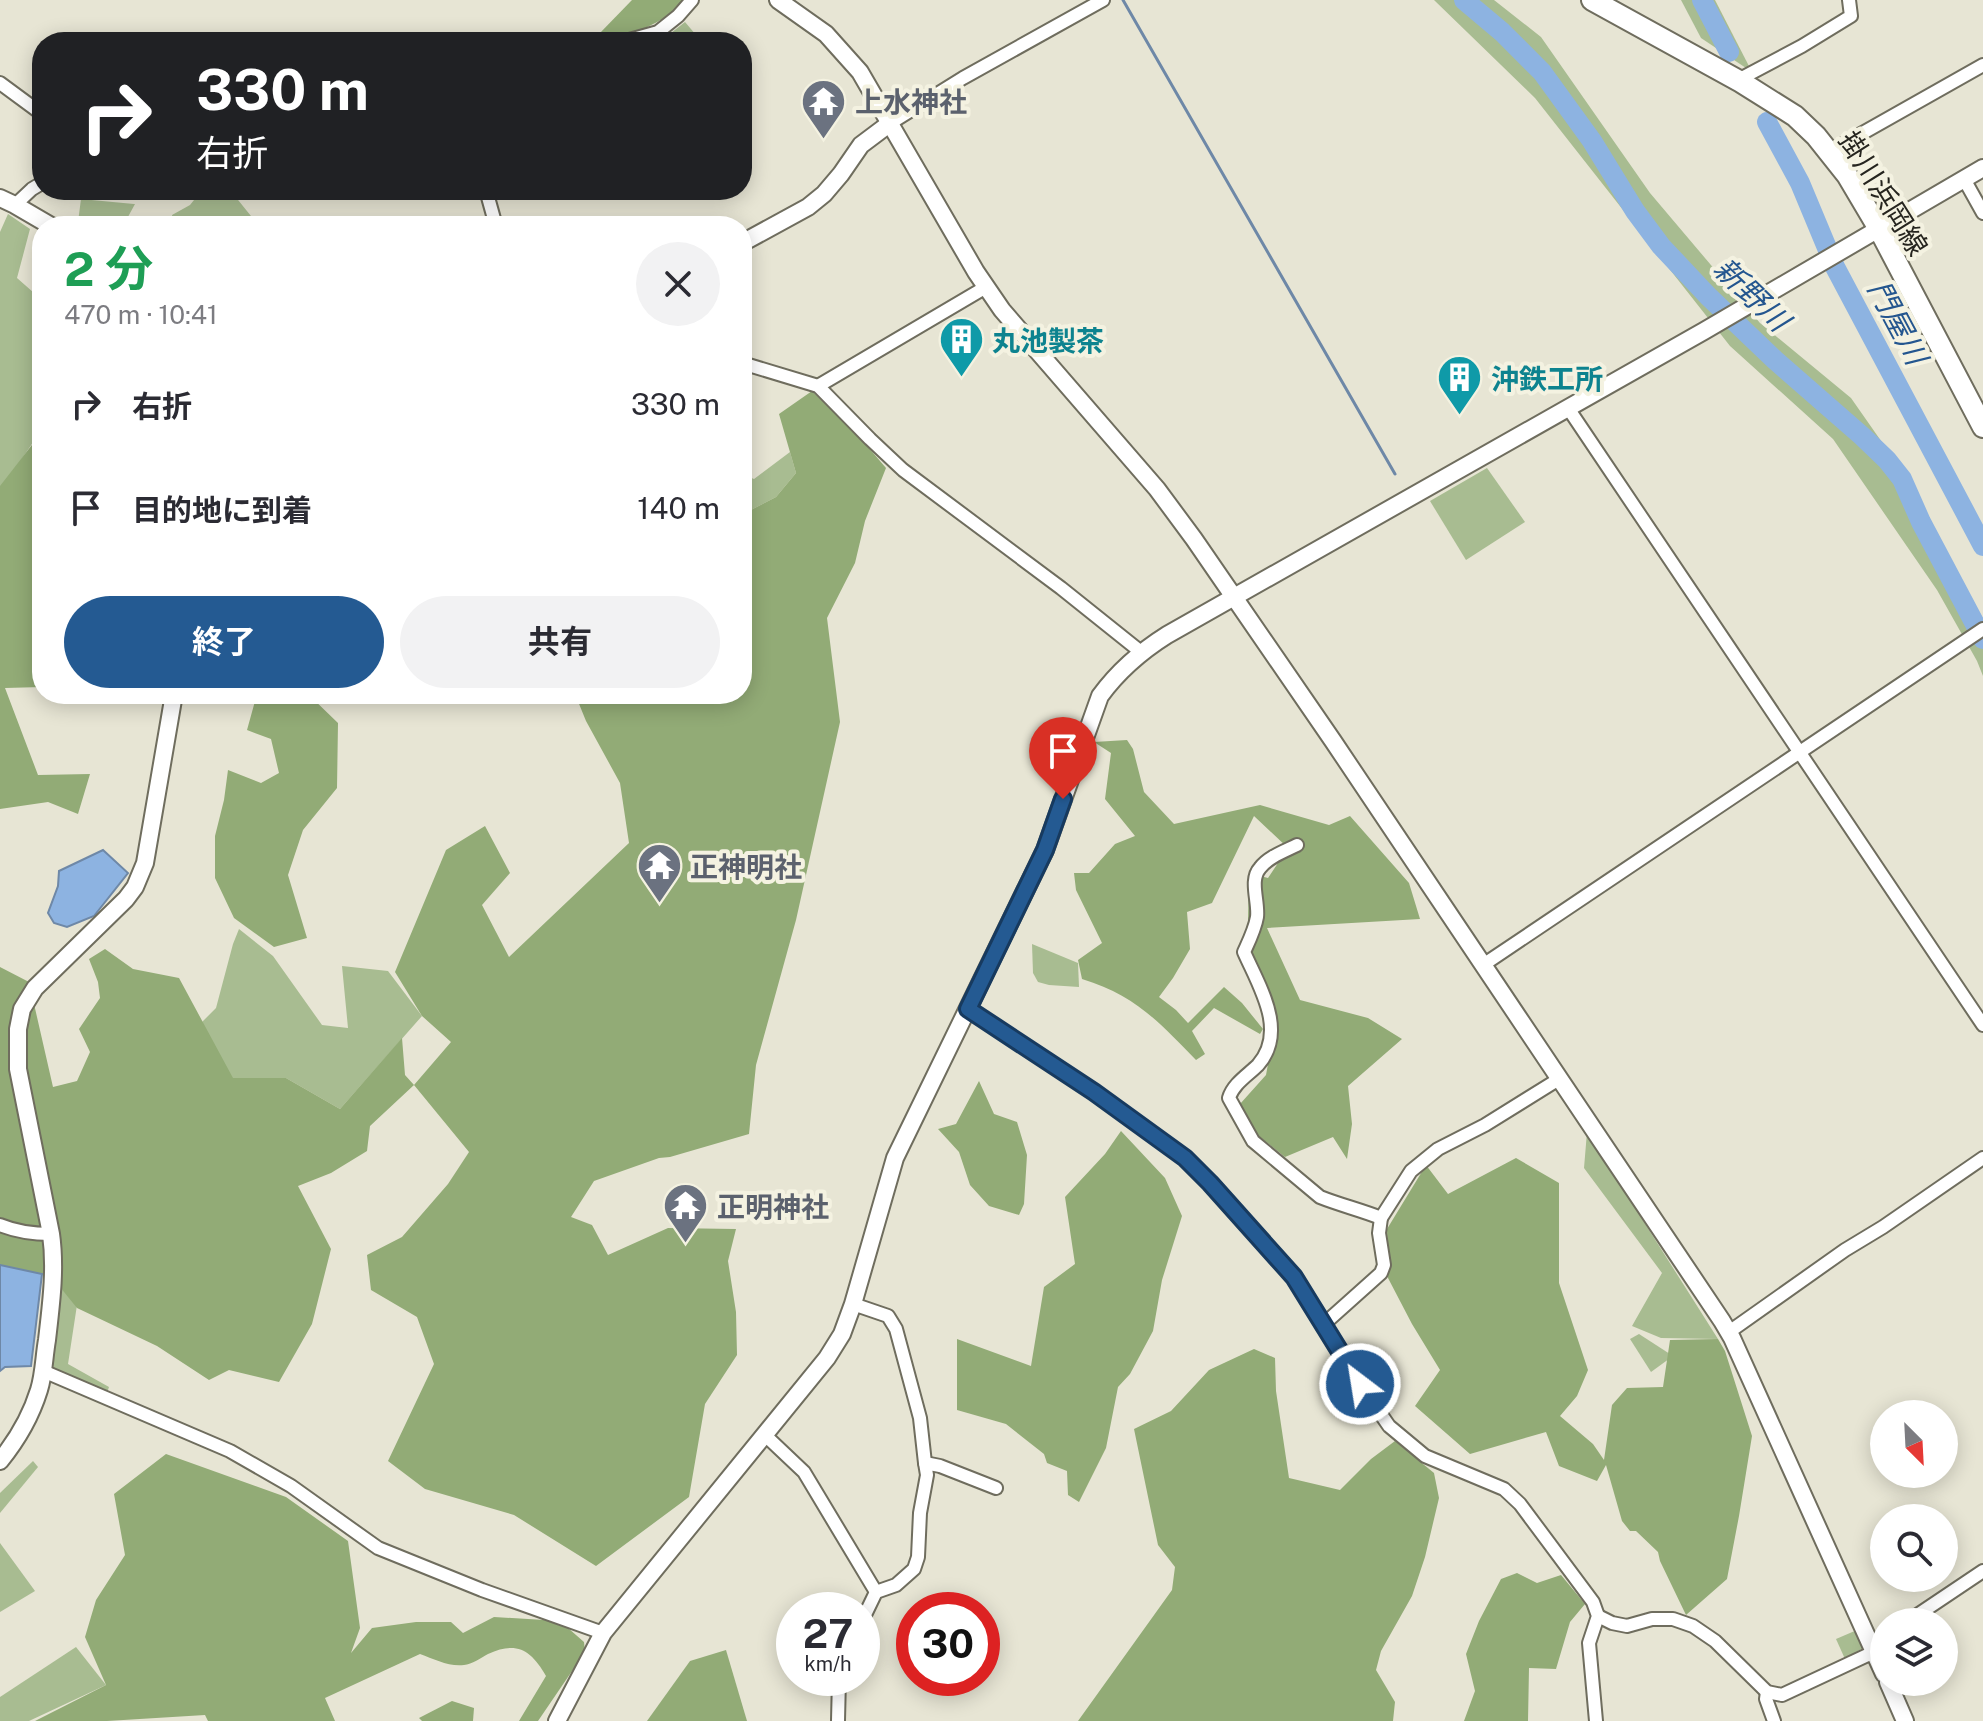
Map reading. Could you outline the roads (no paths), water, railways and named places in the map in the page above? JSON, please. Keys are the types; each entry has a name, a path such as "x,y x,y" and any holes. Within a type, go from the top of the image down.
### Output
{"main road":[{"name":"掛川浜岡線","path":"1592,0 1738,80 1795,116 1816,136 1847,175 1879,229 1976,401 1983,427"}],"street":[{"path":"658,32 692,0"},
{"path":"778,0 826,34 860,72 986,287 1002,310 1157,489 1234,596 1729,1332 1870,1630"},
{"path":"752,238 808,207 824,194 861,145 889,124 963,78 1102,0"},
{"path":"1738,80 1840,24 1851,16 1851,1"},
{"path":"1829,152 1983,65"},
{"path":"0,83 32,107"},
{"path":"557,1721 603,1633 827,1358 842,1334 895,1158 1045,850 1100,696 1114,677 1141,652 1234,596 1746,307 1983,168"},
{"path":"1964,179 1983,213"},
{"path":"8,201 32,189"},
{"path":"8,201 34,216"},
{"path":"818,386 986,287"},
{"path":"752,366 818,386 903,470 1141,652"},
{"path":"1568,408 1983,1025"},
{"path":"1483,965 1983,629"},
{"path":"0,1461 28,1418 39,1390 54,1256 18,1069 18,1029 22,1009 35,988 135,887 145,863 172,704"},
{"path":"1297,845 1258,869 1255,881 1257,916 1244,952 1266,999 1270,1015 1270,1042 1261,1061 1231,1091 1229,1098 1253,1141 1320,1197 1381,1218"},
{"path":"968,1009 1094,1092 1185,1158 1294,1277 1389,1426 1425,1456 1504,1489 1520,1504 1593,1602 1598,1616 1589,1643 1596,1721"},
{"path":"1324,1324 1381,1273 1384,1265 1379,1233 1381,1218 1411,1171 1438,1149 1485,1125 1559,1079"},
{"path":"1729,1332 1983,1158"},
{"path":"0,1225 13,1230 51,1234"},
{"path":"765,1435 804,1472 876,1592 896,1585 914,1569 927,1475 920,1418 896,1329 888,1316 853,1304"},
{"path":"43,1371 230,1451 291,1486 378,1548 482,1590 603,1633"},
{"path":"925,1463 996,1488"},
{"path":"1928,1608 1983,1571"},
{"path":"1598,1616 1627,1626 1652,1619 1673,1619 1693,1626 1715,1641 1767,1692 1782,1695 1870,1649"},
{"path":"1767,1692 1766,1699 1774,1721"},
{"path":"838,1721 839,1696"},
{"path":"1894,1696 1905,1721"}],"water":[{"path":"103,850 128,873 94,916 67,927 54,923 48,913 58,886 59,871"},
{"path":"0,1265 42,1274 31,1366 5,1367 0,1371"}],"waterway":[{"path":"1123,0 1395,474"},
{"name":"新野川","path":"1464,0 1542,72 1661,246 1775,360 1887,460 1902,479 1921,522 1983,639"},
{"name":"門屋川","path":"1702,0 1729,52"},
{"name":"門屋川","path":"1767,122 1800,183 1835,267 1983,546"}],"place":[{"name":"上水神社","path":"824,140"},
{"name":"丸池製茶","path":"961,379"},
{"name":"沖鉄工所","path":"1460,417"},
{"name":"正神明社","path":"659,905"},
{"name":"正明神社","path":"686,1245"}]}
